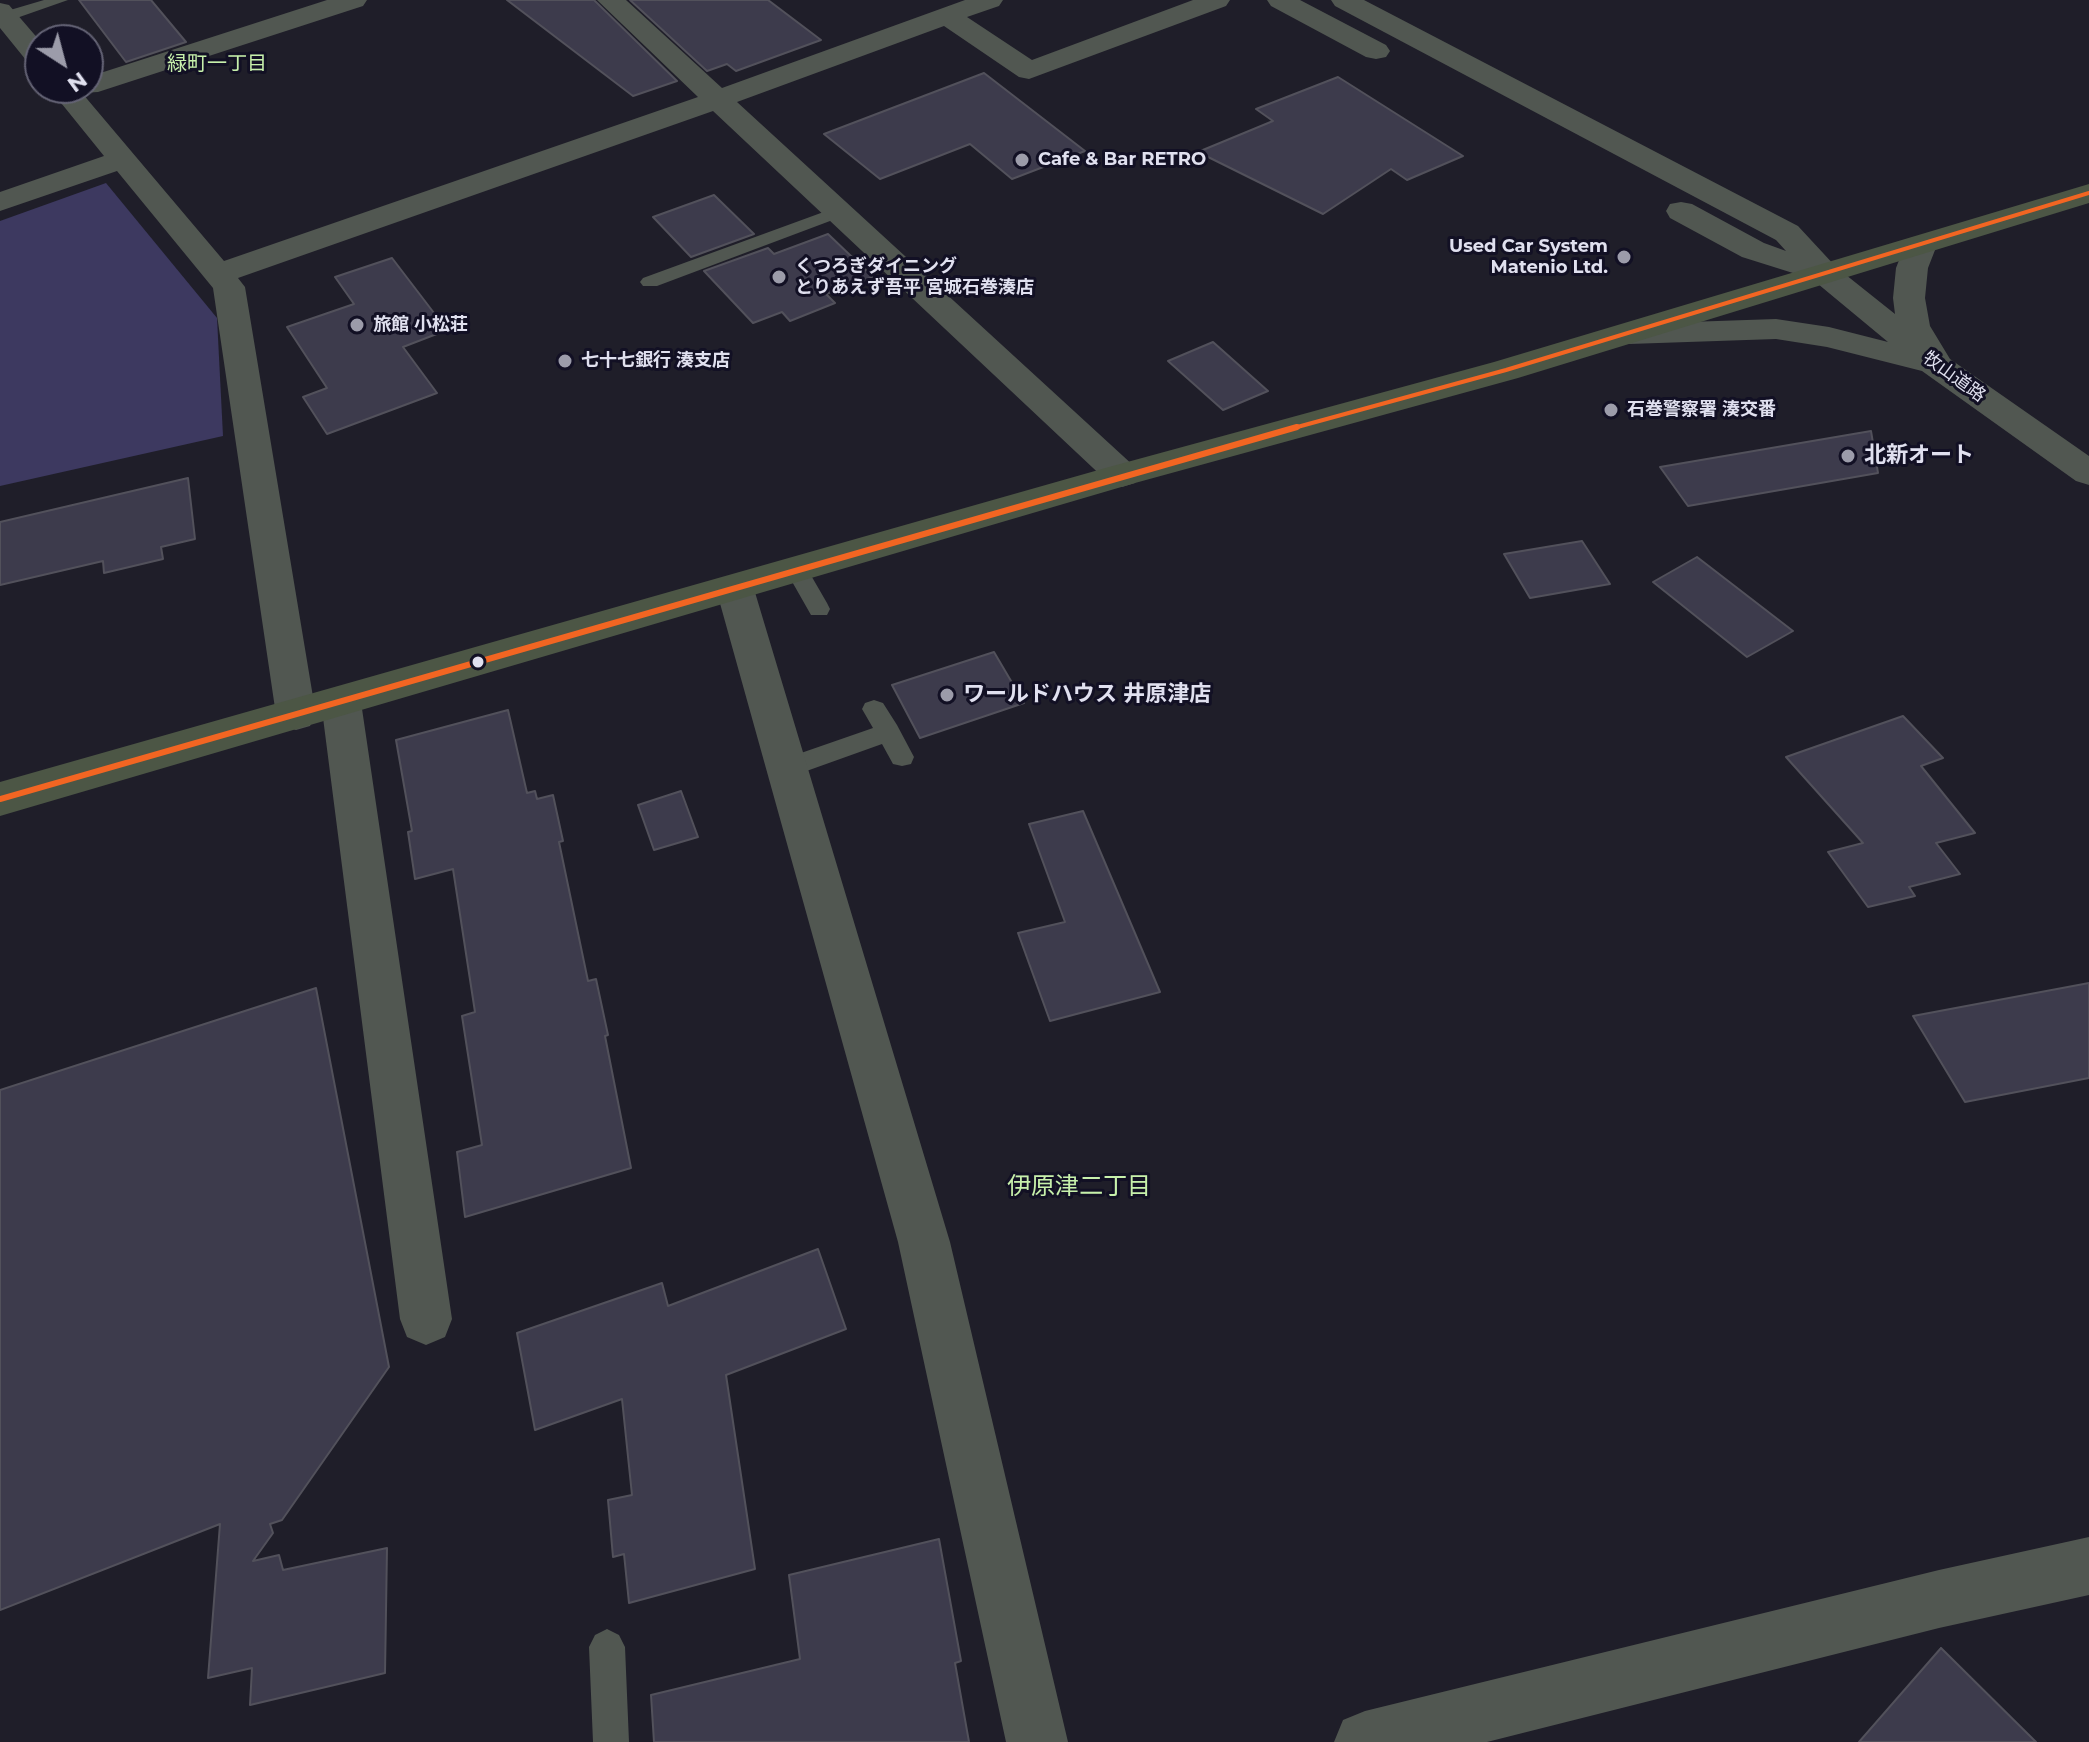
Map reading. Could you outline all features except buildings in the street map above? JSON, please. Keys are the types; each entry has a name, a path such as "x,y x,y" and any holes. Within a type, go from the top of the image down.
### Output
{"highway":[{"path":"0,799 1122,475 1629,334 2089,193"}],"street":[{"path":"104,79 354,0"},
{"path":"218,274 719,99 990,0"},
{"path":"947,16 1029,71 1217,0"},
{"path":"1280,0 1406,67"},
{"path":"1344,0 1787,233 1825,274"},
{"path":"628,6 719,99 1122,475"},
{"path":"2,15 24,40"},
{"path":"85,104 121,160 229,287 296,715"},
{"path":"0,202 121,160"},
{"path":"1660,200 1753,250 1825,274"},
{"path":"1921,245 1912,268 1913,326 1940,368"},
{"name":"牧山道路","path":"1825,274 1940,368 2089,473"},
{"path":"1629,334 1776,329 1885,350 1940,368"},
{"path":"735,589 924,1242 1037,1742"},
{"path":"341,702 426,1319"},
{"path":"1365,1742 1939,1599 2089,1566"}],"lane":[{"path":"2,15 60,0"},
{"path":"650,282 840,211"},
{"path":"797,571 819,609"},
{"path":"874,709 902,757"},
{"path":"787,768 888,732"},
{"path":"607,1647 611,1742"}],"shaded area":[{"path":"106,183 217,318 223,436 0,486 0,221"}],"transit line":[{"path":"0,799 1122,475 1506,370 2089,193"}],"place":[{"name":"Cafe & Bar RETRO","path":"1022,160"},
{"name":"Used Car System Matenio Ltd.","path":"1624,257"},
{"name":"くつろぎダイニング とりあえず吾平 宮城石巻湊店","path":"779,277"},
{"name":"旅館 小松荘","path":"357,325"},
{"name":"七十七銀行 湊支店","path":"565,361"},
{"name":"石巻警察署 湊交番","path":"1611,410"},
{"name":"北新オート","path":"1848,456"},
{"name":"ワールドハウス 井原津店","path":"947,695"}],"district":[{"name":"緑町一丁目","path":"217,64"},
{"name":"伊原津二丁目","path":"1079,1187"}]}
